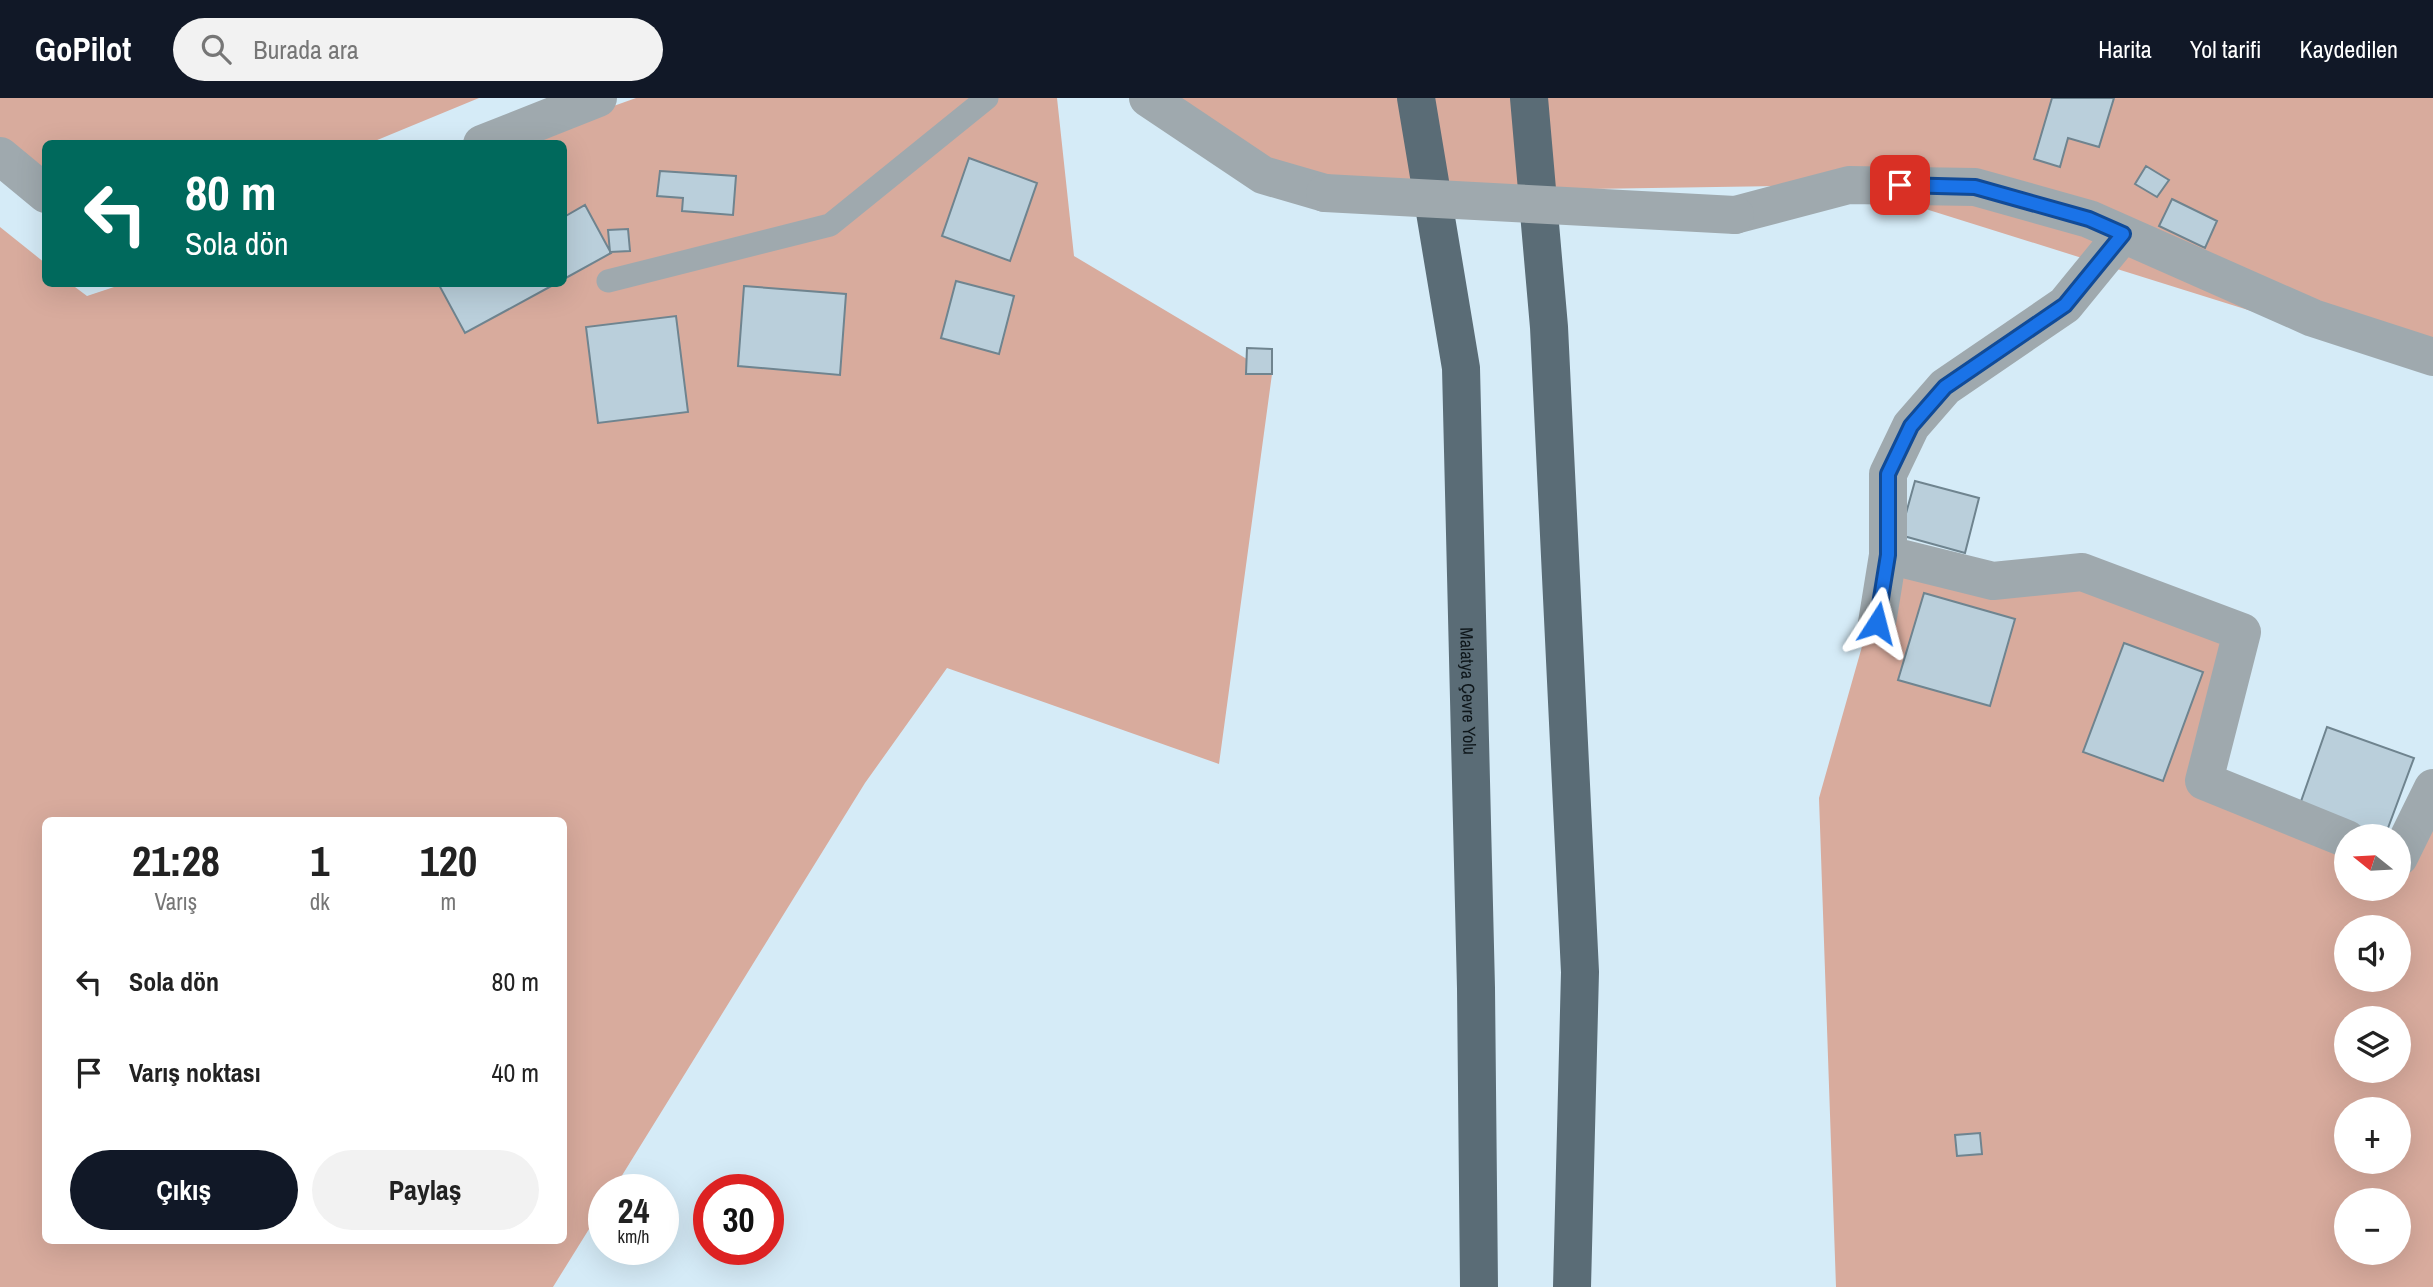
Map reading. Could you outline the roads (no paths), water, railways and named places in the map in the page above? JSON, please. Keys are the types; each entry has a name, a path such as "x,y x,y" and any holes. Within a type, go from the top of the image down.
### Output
{"highway":[{"name":"Malatya Çevre Yolu","path":"1416,98 1461,368 1476,988 1479,1287"},
{"path":"1529,98 1549,327 1580,972 1572,1287"}],"street":[{"path":"492,140 598,98"},
{"path":"1149,98 1263,175 1325,193 1735,215 1849,184 1975,187 2089,219 2313,318 2433,357"},
{"path":"0,156 42,191"},
{"path":"1877,623 1888,555 1888,474 1911,426 1945,387 2065,305 2123,234"},
{"path":"1888,555 1993,582 2082,572 2242,632 2204,781 2334,834"},
{"path":"2412,831 2433,788"}],"lane":[{"path":"608,281 830,225 987,98"}]}
